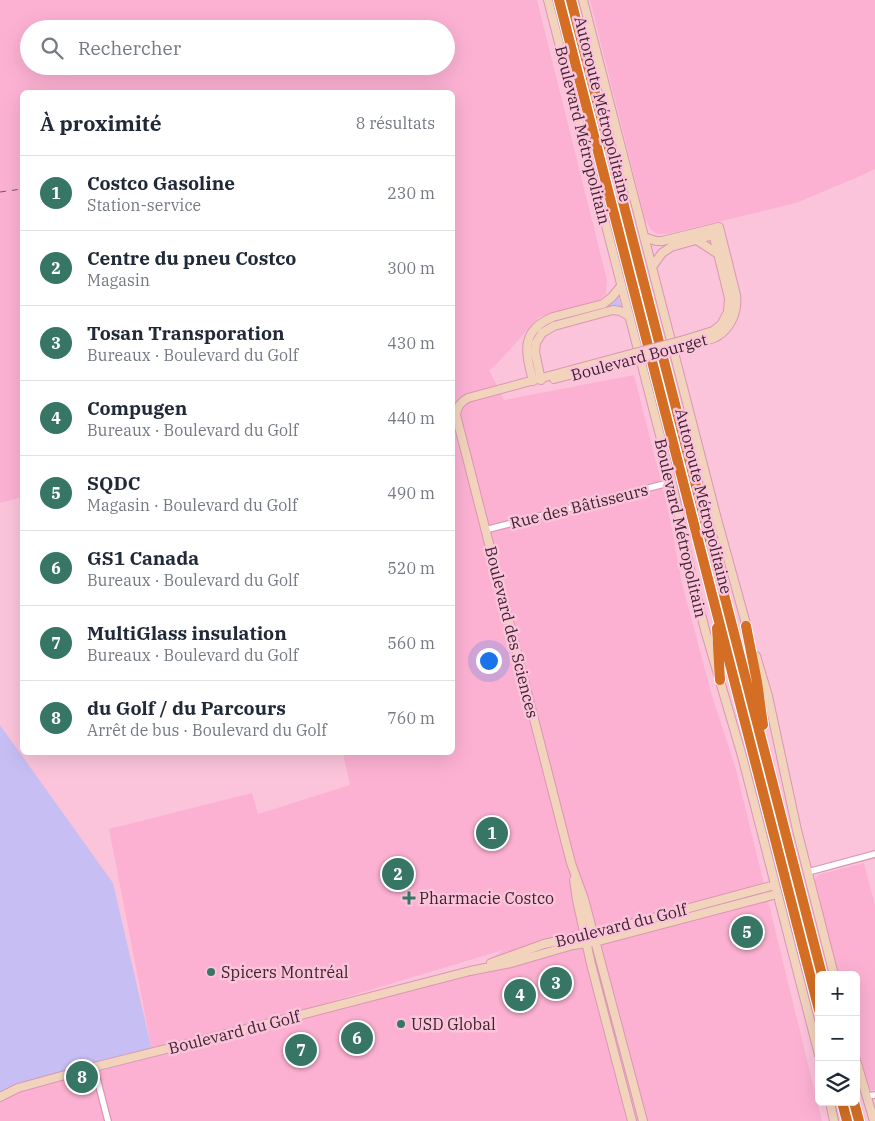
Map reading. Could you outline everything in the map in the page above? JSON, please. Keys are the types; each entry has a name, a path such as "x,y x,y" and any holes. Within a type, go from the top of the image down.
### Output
{"highway":[{"name":"Autoroute Métropolitaine","path":"559,0 815,994"},
{"name":"Autoroute Métropolitaine","path":"571,0 821,971"},
{"path":"715,604 720,680"},
{"path":"746,626 757,682 770,773"},
{"path":"843,1106 847,1121"},
{"path":"855,1106 859,1121"}],"main road":[{"name":"Boulevard Métropolitain","path":"548,0 672,482 690,569 709,646 742,756 815,1040"},
{"name":"Boulevard Métropolitain","path":"583,0 716,519 746,626 766,688 793,813 833,971"},
{"path":"644,237 662,241 716,231"},
{"path":"652,267 666,249 716,231"},
{"name":"Boulevard Bourget","path":"685,343 713,331 721,325 726,316 729,302 718,254 716,231"},
{"name":"Boulevard Bourget","path":"461,402 532,381 685,343 714,338 720,334 728,326 735,312 736,295 716,231"},
{"path":"695,239 718,254"},
{"path":"532,381 526,349 529,338 536,328 553,317 603,304 612,298 621,286"},
{"path":"541,379 535,356 535,348 539,336 548,328 612,310 620,311 629,316"},
{"name":"Boulevard des Sciences","path":"461,402 457,409 456,417 571,863 584,899 589,934 587,943 632,1121"},
{"name":"Boulevard du Golf","path":"470,971 544,944 775,885"},
{"name":"Boulevard du Golf","path":"0,1097 18,1088 94,1067 262,1026 470,971 511,963 573,945 595,942 777,894"},
{"name":"Boulevard des Sciences","path":"589,934 595,942 643,1121"},
{"path":"856,1061 871,1096 874,1121"},
{"path":"831,1106 834,1121"}],"street":[{"name":"Rue des Bâtisseurs","path":"485,530 672,482"},
{"path":"808,872 875,854"},
{"path":"94,1067 108,1121"}],"shaded area":[{"path":"0,0 537,0 607,280 606,294 599,300 539,317 494,367 489,370 504,400 634,375 668,509 682,583 712,696 735,766 815,1092 815,1106 818,1106 822,1121 0,1121 0,1091 152,1050 109,829 252,793 258,814 350,785 343,755 455,755 455,90 20,90 20,498 0,503","holes":["503,950 486,963 327,1003"]},
{"path":"590,0 875,0 875,169 796,203 667,234 657,234 651,230 645,219"},
{"path":"618,296 622,308 611,307 552,323 541,329 532,346 534,371 531,358 532,342 537,331 546,324 557,320 595,311 611,303"},
{"path":"0,725 113,883 152,1050 0,1097"},
{"path":"864,863 875,905 875,1090 870,1089 860,1056 860,971 837,971 815,880 820,874"}],"railway":[{"path":"0,192 20,189"}],"place":[{"name":"Costco Gasoline","path":"492,833"},
{"name":"Centre du pneu Costco","path":"398,874"},
{"name":"Pharmacie Costco","path":"409,898"},
{"name":"SQDC","path":"747,932"},
{"name":"Spicers Montréal","path":"211,972"},
{"name":"Tosan Transporation","path":"556,983"},
{"name":"Compugen","path":"520,995"},
{"name":"USD Global","path":"401,1024"},
{"name":"GS1 Canada","path":"357,1038"},
{"name":"MultiGlass insulation","path":"301,1050"},
{"name":"du Golf / du Parcours","path":"82,1077"}]}
